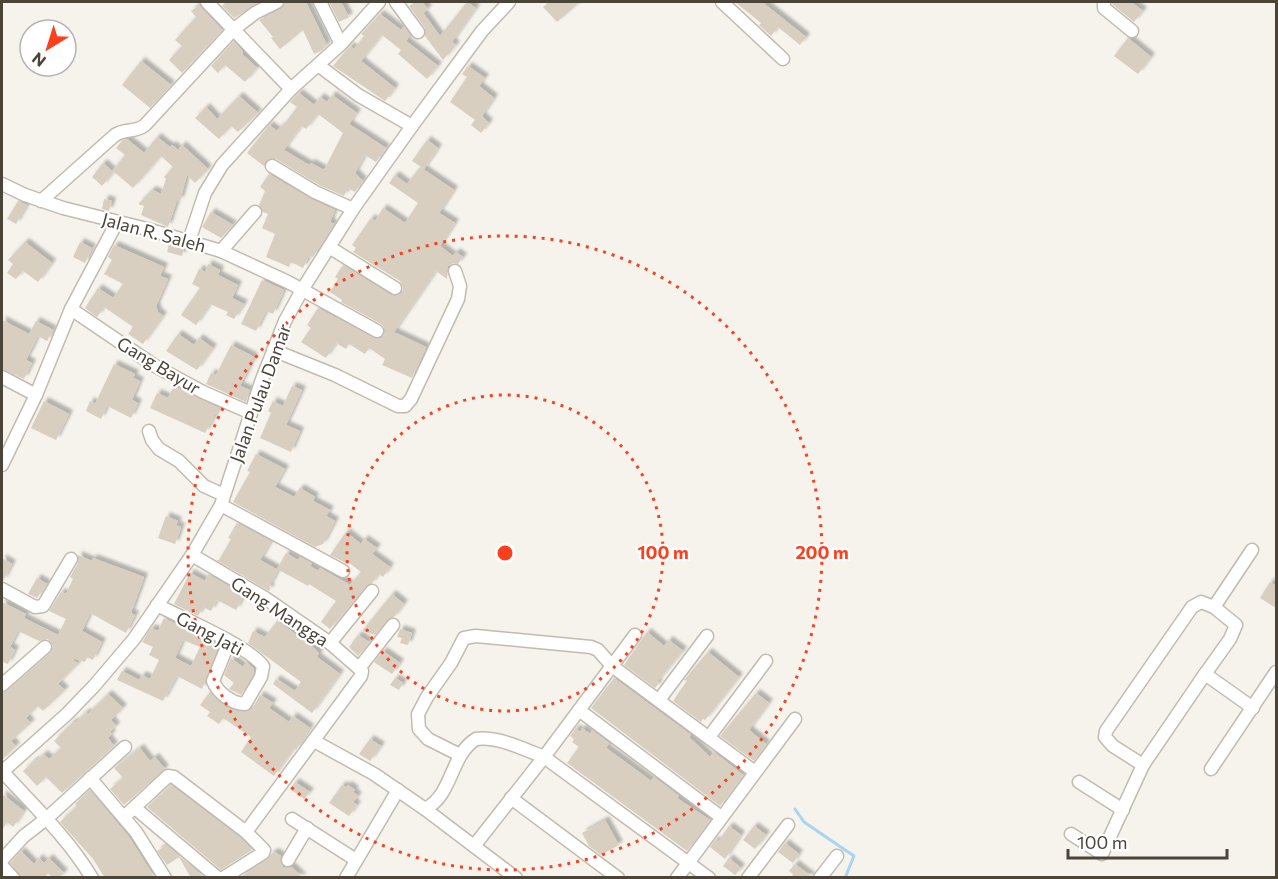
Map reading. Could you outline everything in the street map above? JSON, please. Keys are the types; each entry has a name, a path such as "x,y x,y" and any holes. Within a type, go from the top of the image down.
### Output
{"street":[{"path":"207,2 291,89"},
{"path":"41,201 115,135 122,131 139,130 146,126 234,29 255,13 277,2"},
{"path":"320,2 341,44"},
{"path":"189,241 206,193 218,172 291,89 341,44 379,2"},
{"path":"396,2 418,32"},
{"name":"Jalan Pulau Damar","path":"2,772 88,693 134,639 192,555 223,500 273,350 285,321 302,290 353,209 412,126 482,31 509,2"},
{"path":"722,2 783,58"},
{"path":"1104,2 1104,8 1132,31"},
{"path":"318,65 358,95 412,126"},
{"path":"272,166 301,185 353,209"},
{"name":"Jalan R. Saleh","path":"2,184 41,201 221,251 302,290 378,331"},
{"path":"221,251 255,212"},
{"path":"2,465 36,395 71,309 117,222"},
{"path":"329,247 395,288"},
{"path":"273,350 335,375 398,406 405,406 411,399 458,299 460,286 455,272"},
{"name":"Gang Bayur","path":"71,309 155,366 204,392 251,413"},
{"path":"2,377 36,395"},
{"path":"149,431 152,440 159,448 179,461 204,486 223,500 343,571"},
{"path":"1214,607 1252,550"},
{"name":"Gang Mangga","path":"192,555 265,598 330,643 361,670"},
{"path":"2,590 35,607 43,606 71,559"},
{"path":"330,643 372,591"},
{"path":"1071,834 1102,854 1143,765 1230,639 1236,625 1214,607 1201,602 1192,607 1106,730 1106,737 1113,746 1143,765"},
{"name":"Gang Jati","path":"157,605 229,642 262,664 261,677 244,704 240,705 215,688 213,681 229,642"},
{"path":"246,832 314,741 393,625"},
{"path":"474,846 635,635"},
{"path":"460,755 428,738 419,729 418,714 451,663 464,638 476,636 591,647 598,650 612,666 755,772"},
{"path":"659,700 706,636"},
{"path":"3,681 45,647"},
{"path":"709,737 766,661"},
{"path":"1211,769 1276,672"},
{"path":"1206,674 1252,708"},
{"path":"579,710 722,817"},
{"path":"677,878 795,719"},
{"path":"425,809 442,793 460,755 470,742 484,738 496,740 544,757 709,878"},
{"path":"314,741 398,790 516,878"},
{"path":"2,860 12,846 46,819 125,747"},
{"path":"2,772 46,819 85,866 92,878"},
{"path":"124,817 168,776 171,776 246,832 262,848 263,853 223,878"},
{"path":"90,778 124,817 165,878"},
{"path":"1079,782 1123,810"},
{"path":"345,878 398,790"},
{"path":"511,798 618,878"},
{"path":"135,808 218,878"},
{"path":"292,819 356,860"},
{"path":"748,878 788,825"},
{"path":"288,860 307,828"},
{"path":"820,878 837,856"},
{"path":"2,866 13,878"}],"building":[{"path":"226,2 260,2 234,18 222,6"},
{"path":"285,2 306,2 327,45 321,51 314,54 303,30 280,49 271,38 273,37 259,20 281,9"},
{"path":"329,2 341,2 349,17 339,22"},
{"path":"415,2 422,2 428,9 423,13 440,36 467,2 476,8 452,42 456,45 443,60 425,36 425,28 409,6"},
{"path":"549,2 580,2 557,22 543,7"},
{"path":"735,2 762,2 806,37 800,45 778,27 771,36 759,25 761,23"},
{"path":"1112,2 1131,2 1143,11 1134,22"},
{"path":"199,5 222,30 182,73 169,60 182,46 175,40 196,17 191,11"},
{"path":"380,14 401,30 404,26 410,35 406,41 438,66 427,79 398,54 401,50 382,35 361,61 395,88 385,101 333,66 350,46 354,49 364,36 361,34"},
{"path":"1128,38 1151,57 1138,74 1114,56"},
{"path":"234,41 243,52 242,54 257,68 245,82 225,65 218,73 211,66"},
{"path":"141,61 171,85 150,108 122,85"},
{"path":"468,66 485,78 479,86 494,98 482,116 489,123 481,133 471,125 475,120 450,102 467,77 462,74"},
{"path":"299,93 314,105 320,97 327,102 332,95 357,113 349,124 386,148 376,162 365,155 355,173 363,181 355,192 348,188 344,196 319,185 276,159 268,159 264,166 247,153 269,125 277,131 282,127 297,107 290,102","holes":["318,114 343,133 324,170 311,163 309,165 284,150 301,126 306,129"]},
{"path":"239,96 258,113 238,132 231,126 219,139 195,118 206,107 217,119"},
{"path":"157,137 178,150 182,145 208,169 195,183 187,175 180,201 177,200 168,227 141,215 144,206 138,204 152,190 161,194 166,179 164,177 173,167 161,156 133,188 114,172 102,186 92,177 103,163 112,171 125,155 116,148 123,140 127,139 144,153"},
{"path":"427,140 438,148 424,169 412,161"},
{"path":"420,167 454,190 439,213 455,223 440,246 453,256 456,252 463,257 458,264 453,263 448,266 447,279 436,271 394,332 426,347 412,378 382,365 385,359 369,348 365,354 349,344 346,349 336,343 326,358 301,342 311,328 307,325 318,308 374,338 381,338 384,334 384,327 381,324 341,302 342,300 330,292 338,279 335,277 343,265 391,295 402,293 403,288 400,281 353,252 356,248 352,245 371,218 375,221 383,208 405,223 418,203 389,183 395,175 407,184"},
{"path":"269,174 311,199 335,210 330,222 334,224 313,257 309,256 303,268 291,262 289,267 266,257 275,234 262,228 268,214 263,212 259,205 265,191 260,187"},
{"path":"104,199 112,201 109,211 102,209"},
{"path":"18,201 27,205 16,224 7,219"},
{"path":"211,212 233,225 221,238 202,227"},
{"path":"25,242 52,263 38,282 23,271 16,279 7,273 13,264 8,260"},
{"path":"80,242 92,248 85,263 73,257"},
{"path":"169,244 184,249 182,256 167,252"},
{"path":"114,245 164,267 160,276 168,279 156,306 158,312 163,316 143,344 128,334 133,327 104,307 97,317 85,308 98,288 113,298 123,284 104,274 112,260 108,257"},
{"path":"208,264 220,270 218,275 238,285 232,298 244,304 234,319 226,315 228,312 210,304 196,325 181,315 200,288 192,284 199,269 205,272"},
{"path":"262,280 284,290 273,314 266,311 256,331 241,324"},
{"path":"2,320 29,334 36,321 53,330 47,341 38,336 26,360 32,363 24,379 2,369"},
{"path":"178,334 194,345 199,338 213,348 197,370 166,351"},
{"path":"231,345 254,357 240,386 250,390 246,402 206,384 211,373 216,375"},
{"path":"114,364 135,374 133,378 140,381 132,400 138,403 131,418 107,406 101,419 86,411 90,401 95,404"},
{"path":"174,386 219,408 205,433 150,408 157,393 168,398"},
{"path":"292,386 302,390 286,425 300,431 291,452 260,438 271,413 268,411 273,401 283,406"},
{"path":"44,401 69,414 56,440 31,428"},
{"path":"256,454 285,469 275,487 294,497 300,488 315,497 313,501 330,510 326,516 335,521 323,544 315,547 233,502 250,472 247,471"},
{"path":"166,516 178,521 176,525 181,527 175,544 158,538"},
{"path":"237,523 271,541 260,560 278,570 269,591 216,560 219,560 231,539 228,538"},
{"path":"346,532 361,544 364,539 377,548 372,554 390,567 383,577 379,574 372,583 366,586 330,629 321,622 336,601 309,584 308,586 277,569 286,553 298,560 300,557 312,563 310,566 318,571 320,568 350,585 361,572 347,561 346,563 330,555"},
{"path":"78,555 92,561 93,558 144,577 131,613 135,615 126,633 90,613 82,631 102,642 93,660 87,657 85,662 72,658 78,664 58,684 65,690 43,711 38,706 26,718 31,723 11,741 16,746 2,760 2,693 50,653 53,646 48,639 39,641 18,631 10,647 15,650 8,664 3,662 2,664 2,602 26,614 24,618 58,635 66,619 49,611 61,592 66,594 73,579 70,577 78,563"},
{"path":"2,558 12,564 3,581 2,581"},
{"path":"190,573 205,581 208,574 244,595 236,610 217,600 211,611 203,607 198,616 174,604"},
{"path":"37,578 47,584 37,598 28,594"},
{"path":"1270,582 1276,586 1276,608 1260,598"},
{"path":"392,594 404,604 394,617 387,620 375,635 362,631"},
{"path":"164,618 219,645 202,689 177,676 163,701 117,680 122,671 139,680 142,675 150,679 159,660 149,655 153,647 142,642 151,628 158,631","holes":["183,640 200,647 191,666 175,658"]},
{"path":"277,621 308,643 319,653 317,657 340,674 312,713 273,684 276,679 295,691 301,682 248,643 253,631 265,637"},
{"path":"400,629 412,633 408,645 400,643 402,638 397,637"},
{"path":"647,632 664,646 669,640 683,651 657,682 659,683 655,688 624,665"},
{"path":"358,635 369,642 358,656 349,647"},
{"path":"383,651 400,663 392,674 374,662"},
{"path":"708,652 739,677 701,722 673,701 687,681 684,680"},
{"path":"231,658 243,667 246,662 254,669 241,695 229,689 234,683 224,675"},
{"path":"395,678 403,683 399,690 390,685"},
{"path":"614,678 691,735 689,737 710,757 714,752 743,775 720,806 591,708"},
{"path":"210,692 226,707 244,712 252,709 260,695 273,703 269,708 289,722 293,716 310,728 296,750 294,748 274,776 241,752 251,737 223,718 219,724 207,716 210,712 200,705"},
{"path":"756,693 769,703 749,730 766,744 754,761 720,736"},
{"path":"108,694 123,708 111,720 116,726 108,738 114,746 62,793 46,777 37,786 23,771 44,754 49,759 61,748 54,741 73,722 75,723 86,712 88,714"},
{"path":"576,728 580,732 582,728 590,734 592,730 609,743 606,748 651,781 654,777 679,796 677,798 710,820 687,851 567,763 579,747 572,742 574,739 570,736"},
{"path":"370,739 381,746 370,761 359,754"},
{"path":"140,748 150,761 155,757 165,769 124,805 110,789 123,778 114,768"},
{"path":"295,782 310,792 304,799 290,789"},
{"path":"171,785 241,838 252,850 221,870 147,807"},
{"path":"342,785 346,787 348,785 355,790 353,792 358,796 353,802 357,805 349,816 329,803"},
{"path":"90,790 129,837 155,878 105,878 93,859 60,822"},
{"path":"2,794 24,811 13,827 7,822 2,830"},
{"path":"605,820 619,845 601,855 589,846 582,833"},
{"path":"729,826 741,835 725,859 710,847 715,840 718,842"},
{"path":"754,826 766,835 755,849 743,840"},
{"path":"785,843 799,854 793,863 778,852"},
{"path":"167,845 205,878 191,878 179,857 167,865 157,851"},
{"path":"21,851 34,864 39,858 44,863 49,858 64,873 59,878 53,878 48,873 44,878 21,878 10,863"},
{"path":"275,852 281,856 283,867 292,867 303,878 239,878 267,860"},
{"path":"729,858 741,868 735,875 723,866"},
{"path":"795,864 812,878 791,878 793,874 789,871"}],"waterway":[{"path":"795,809 804,822 854,856 845,878"}]}
